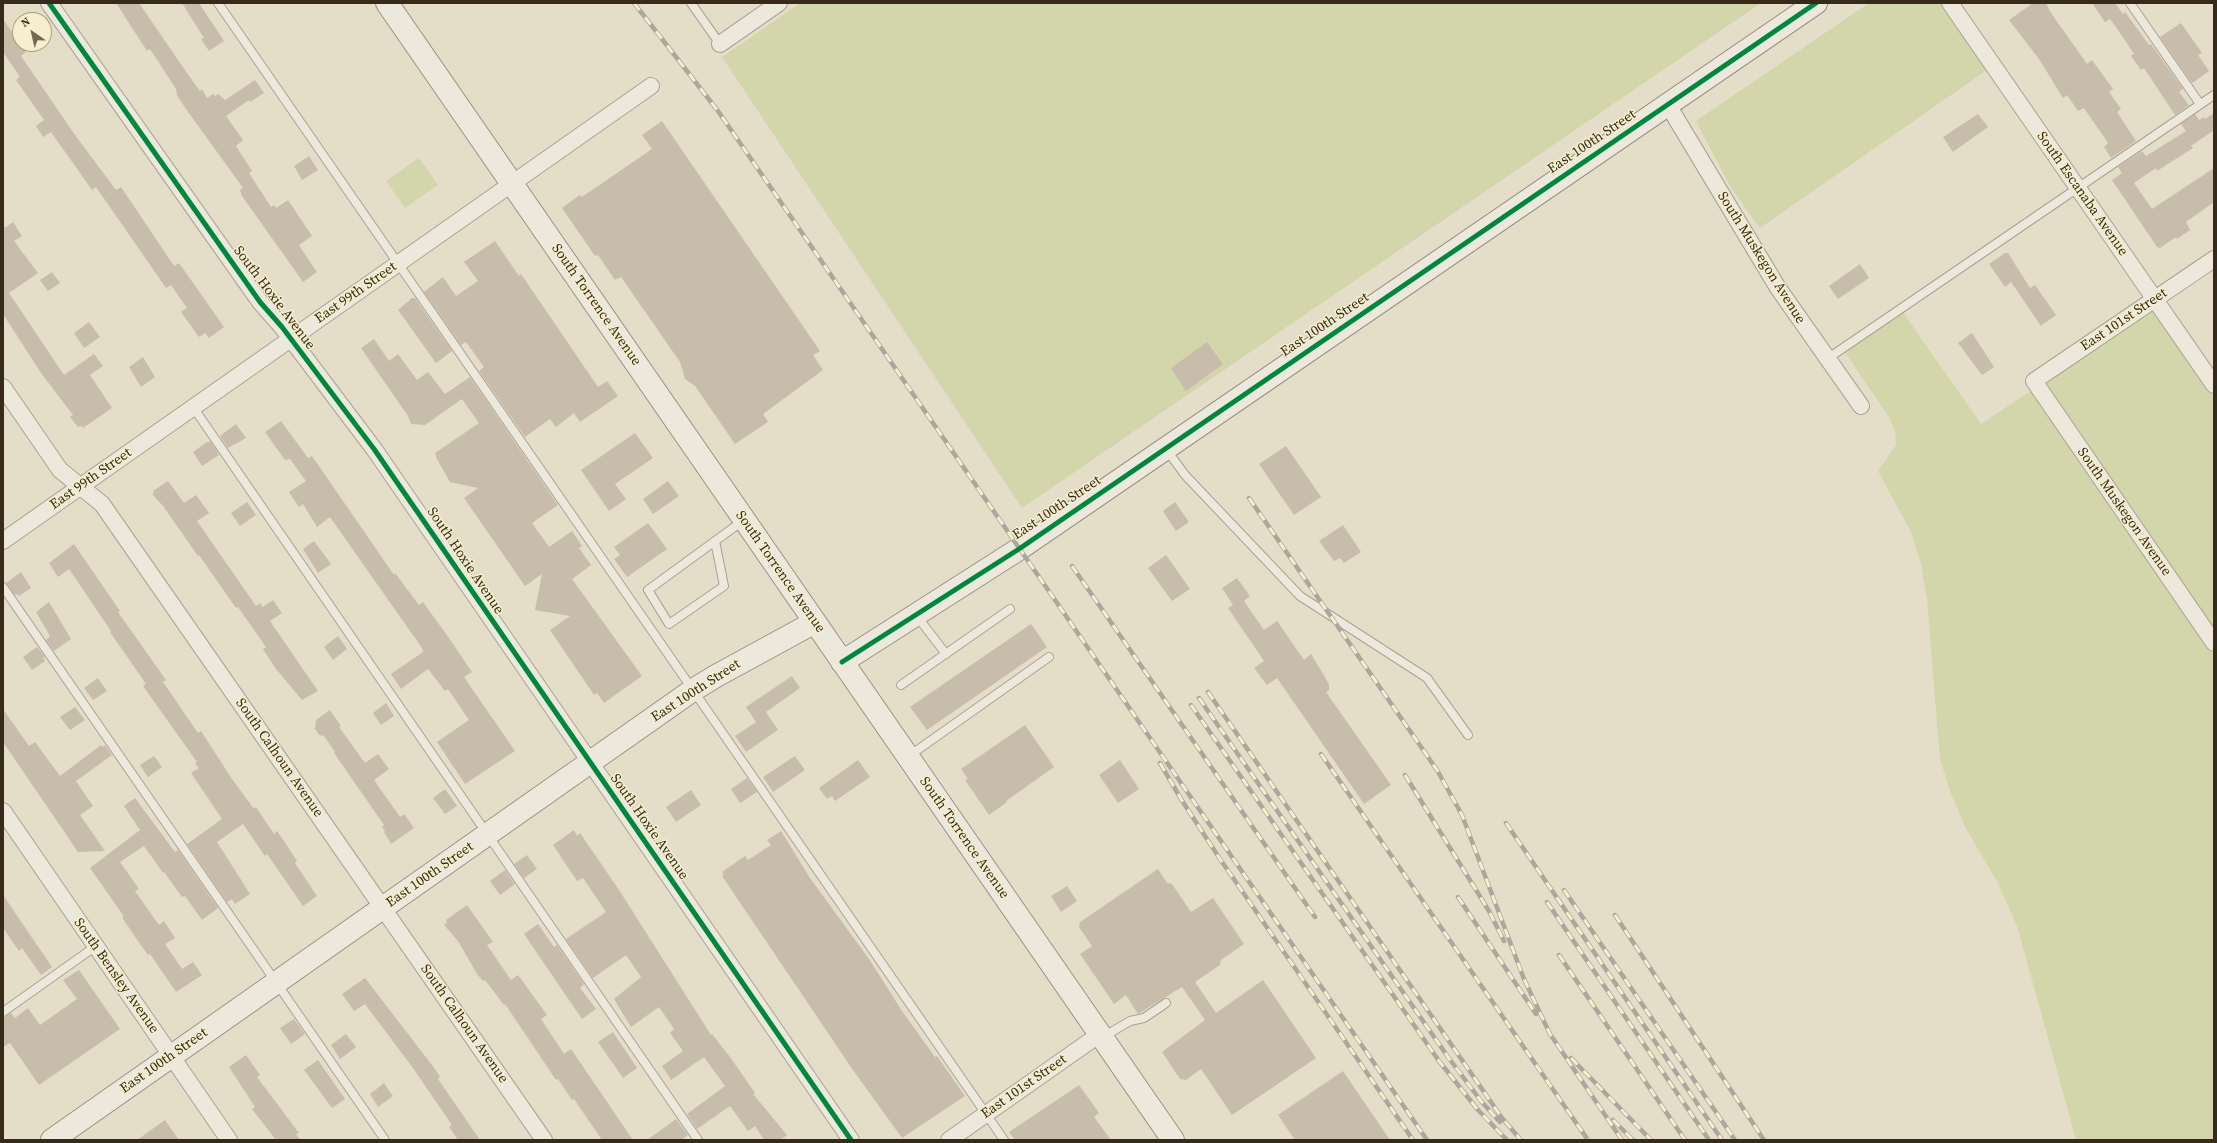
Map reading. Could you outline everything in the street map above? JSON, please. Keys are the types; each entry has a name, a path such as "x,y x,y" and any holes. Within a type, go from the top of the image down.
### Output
{"main road":[{"name":"South Torrence Avenue","path":"387,3 1173,1140"},
{"name":"East 100th Street","path":"842,662 1019,549 1816,3"},
{"name":"East 100th Street","path":"62,1137 172,1056 693,690 815,622"}],"street":[{"name":"South Hoxie Avenue","path":"49,3 260,302 291,339 374,449 851,1140"},
{"path":"720,44 779,3"},
{"name":"South Escanaba Avenue","path":"1950,3 2214,385"},
{"name":"East 99th Street","path":"3,541 651,86"},
{"name":"South Muskegon Avenue","path":"1668,105 1778,288 1861,406"},
{"name":"East 101st Street","path":"2034,381 2214,259"},
{"name":"South Muskegon Avenue","path":"2034,381 2214,643"},
{"name":"South Calhoun Avenue","path":"3,387 60,470 102,504 544,1140"},
{"name":"South Bensley Avenue","path":"3,811 229,1140"},
{"name":"East 101st Street","path":"949,1140 1101,1036"}],"lane":[{"path":"218,3 1004,1140"},
{"path":"691,3 720,44"},
{"path":"2130,3 2200,104"},
{"path":"1827,359 2214,95"},
{"path":"193,407 698,1140"},
{"path":"1166,449 1185,475 1300,596 1427,678 1468,734"},
{"path":"715,541 724,586 669,624 648,590 715,541 744,520"},
{"path":"3,587 385,1140"},
{"path":"901,685 1010,609"},
{"path":"916,615 946,654"},
{"path":"908,757 1049,657"},
{"path":"3,1012 96,946"},
{"path":"1101,1036 1130,1020 1144,1018 1166,1003"}],"green space":[{"path":"800,3 1761,3 1022,508 722,57"},
{"path":"1869,3 1941,3 1987,70 1760,228 1731,188 1696,121"},
{"path":"419,158 438,185 405,208 386,181"},
{"path":"2154,309 2214,397 2214,1140 2076,1140 2018,929 1998,883 1965,827 1950,791 1940,759 1927,599 1921,564 1911,532 1878,471 1896,445 1895,431 1889,417 1844,351 1902,311 1981,424"}],"building":[{"path":"116,3 139,3 189,76 200,91 202,89 207,98 213,94 215,96 218,94 225,100 255,80 264,93 250,102 249,100 226,116 243,140 236,146 252,171 249,173 271,207 274,205 276,208 288,200 312,236 299,245 317,272 303,282 242,196 240,190 243,188 186,109 177,95 176,89 152,52 149,49 147,51"},
{"path":"182,3 199,3 224,41 209,51 201,39 204,38"},
{"path":"2033,3 2046,3 2051,13 2087,64 2092,60 2113,89 2109,92 2121,109 2117,112 2136,141 2111,158 2104,147 2108,143 2084,108 2078,111 2067,95 2063,98 2039,59 2009,20"},
{"path":"2092,3 2115,3 2123,14 2125,12 2149,45 2151,44 2183,89 2179,92 2189,105 2175,115 2144,68 2141,70 2131,56 2134,54 2110,19 2105,22"},
{"path":"3,19 12,32 12,52 26,52 21,56 75,135 116,190 121,187 174,266 179,263 224,327 209,338 205,333 199,337 181,312 187,308 171,285 166,288 96,187 92,190 51,132 43,137 36,126 44,120 16,80 20,77 3,52"},
{"path":"2181,23 2202,53 2198,55 2209,71 2192,83 2160,37"},
{"path":"2214,113 2214,130 2191,146 2193,148 2157,171 2156,168 2134,183 2152,209 2214,168 2214,202 2186,222 2190,230 2177,239 2176,237 2160,248 2157,247 2112,180 2122,173 2118,167 2142,151 2146,156 2186,131 2181,124 2195,114 2199,120 2204,117 2205,119"},
{"path":"1978,114 1988,127 1953,152 1943,137"},
{"path":"662,121 820,351 813,355 823,370 763,414 768,422 735,444 695,386 685,379 680,362 621,277 615,280 598,255 595,256 562,208 580,195 582,197 652,149 642,135"},
{"path":"309,156 318,170 302,180 294,166"},
{"path":"13,222 22,236 14,241 38,273 9,293 64,375 94,354 103,366 90,375 112,408 83,428 82,426 78,427 70,417 73,415 41,373 3,314 3,225 5,228"},
{"path":"495,241 519,276 521,274 598,387 607,381 618,396 580,422 574,413 556,427 550,419 525,437 479,371 484,367 466,342 461,345 424,292 443,277 456,296 478,281 464,262"},
{"path":"2005,253 2008,253 2030,288 2035,285 2056,315 2041,326 2011,282 2005,287 1989,264"},
{"path":"1860,264 1869,278 1838,299 1829,286"},
{"path":"52,272 60,283 48,291 40,280"},
{"path":"412,298 415,298 452,351 436,363 398,310"},
{"path":"89,322 100,337 84,348 74,333"},
{"path":"1972,333 1994,367 1982,375 1958,343"},
{"path":"374,339 389,361 398,354 417,380 428,372 445,394 470,377 558,505 532,523 549,547 572,531 582,546 579,548 591,565 572,579 642,676 604,703 597,693 594,695 550,630 570,616 535,610 542,574 525,586 464,498 478,488 450,482 437,459 435,453 479,423 462,399 425,425 411,424 408,416 361,348"},
{"path":"1207,342 1223,364 1186,391 1171,368"},
{"path":"143,357 155,377 141,387 129,367"},
{"path":"281,421 308,458 312,456 394,575 395,573 419,605 423,602 451,641 472,672 464,677 515,751 465,784 437,742 469,720 448,689 445,691 428,669 401,689 391,674 423,652 422,648 330,517 317,527 303,504 299,507 289,492 306,481 290,459 285,460 265,432"},
{"path":"236,424 246,438 228,448 220,436"},
{"path":"635,433 653,458 615,484 626,499 609,511 581,470"},
{"path":"207,442 211,442 219,455 202,466 193,452"},
{"path":"1286,446 1321,497 1294,515 1259,464"},
{"path":"168,481 184,503 196,495 209,513 197,521 256,606 260,603 263,607 273,600 282,613 270,621 318,691 302,700 276,669 263,649 266,647 238,607 236,608 163,506 152,494 154,493 153,491"},
{"path":"668,481 679,496 653,514 643,499"},
{"path":"247,502 256,515 240,526 231,513"},
{"path":"1175,502 1189,522 1176,531 1163,511"},
{"path":"648,523 667,549 627,577 614,559 620,555 614,547"},
{"path":"1343,525 1361,552 1344,563 1340,558 1334,561 1319,541"},
{"path":"314,541 331,564 318,573 303,549"},
{"path":"74,544 120,611 118,612 166,680 163,682 198,733 201,731 232,779 254,809 256,807 274,834 277,831 297,861 295,863 317,896 303,906 267,854 265,856 243,824 217,842 250,894 235,904 232,899 227,902 187,844 222,819 191,773 199,768 195,763 197,762 143,686 146,684 110,632 111,631 69,569 58,577 49,563"},
{"path":"1166,555 1190,589 1172,601 1148,568"},
{"path":"21,572 31,588 19,596 17,594 15,595 6,583"},
{"path":"1237,578 1250,596 1244,601 1264,630 1277,621 1304,660 1311,654 1329,684 1329,690 1326,692 1391,785 1364,804 1277,678 1267,685 1254,668 1264,661 1228,608 1233,605 1222,588"},
{"path":"49,602 71,639 54,651 46,640 50,636 36,612"},
{"path":"1031,624 1047,647 927,730 910,707"},
{"path":"338,636 347,649 333,660 324,647"},
{"path":"37,647 45,657 43,658 45,661 32,670 23,657"},
{"path":"792,676 800,688 766,712 778,730 746,752 735,736 756,722 746,707"},
{"path":"98,678 107,691 93,700 84,688"},
{"path":"386,703 394,716 381,725 373,713"},
{"path":"75,707 85,720 70,730 60,717"},
{"path":"3,709 29,746 35,742 60,776 101,745 103,747 105,745 112,755 76,781 93,806 80,815 105,851 78,852 3,742"},
{"path":"330,710 341,726 339,727 365,763 378,754 389,769 374,780 400,817 404,814 414,828 391,844 382,827 384,825 334,753 335,752 324,736 319,735 315,729 316,720"},
{"path":"1025,725 1054,767 989,815 965,780 968,779 961,769"},
{"path":"154,756 162,767 148,777 140,765"},
{"path":"795,756 805,770 773,792 763,777"},
{"path":"858,760 870,777 835,801 832,796 827,799 819,788"},
{"path":"1120,760 1139,789 1118,803 1099,775"},
{"path":"747,778 757,792 740,803 731,789"},
{"path":"445,789 457,806 445,814 433,798"},
{"path":"691,790 701,805 676,822 666,807"},
{"path":"135,798 175,852 178,850 218,908 202,920 185,896 182,897 164,872 163,873 144,846 120,862 139,889 135,891 159,925 164,921 175,938 165,944 182,969 193,962 202,975 176,992 150,954 148,955 140,944 123,919 123,915 90,868 140,830 124,806"},
{"path":"574,830 577,836 580,833 621,893 711,1035 712,1034 730,1057 755,1093 753,1094 787,1135 780,1140 764,1140 755,1126 748,1131 730,1106 697,1129 687,1114 725,1086 704,1057 671,1080 662,1066 683,1051 670,1033 674,1029 659,1007 631,1027 614,999 641,977 626,955 593,978 566,939 606,912 583,878 577,881 553,845"},
{"path":"781,831 810,878 869,959 902,1011 935,1057 937,1056 965,1096 902,1138 853,1070 722,876 724,875 722,872 745,856 748,860 771,845 767,840"},
{"path":"527,855 537,869 524,878 514,864"},
{"path":"1158,869 1167,883 1172,884 1191,912 1213,898 1244,944 1221,960 1220,965 1195,982 1216,1013 1263,980 1316,1058 1232,1115 1201,1069 1186,1080 1180,1079 1162,1052 1205,1020 1182,987 1138,1014 1126,995 1114,1004 1080,954 1092,946 1079,927 1080,922"},
{"path":"505,870 515,884 500,895 490,881"},
{"path":"1067,886 1077,901 1061,912 1051,896"},
{"path":"3,895 52,967 41,975 22,948 19,951 3,928"},
{"path":"467,905 493,942 487,945 511,980 518,975 547,1015 541,1019 564,1054 571,1049 633,1140 602,1140 574,1099 572,1100 558,1079 556,1080 505,1004 504,1005 485,980 483,981 477,974 458,941 444,925 447,922 446,920"},
{"path":"538,924 554,947 557,945 584,984 580,988 596,1009 582,1019 524,934"},
{"path":"79,970 120,1029 39,1085 10,1043 3,1047 3,1017 11,1013 15,1018 28,1008 40,1025 77,999 63,980"},
{"path":"365,978 435,1069 440,1077 438,1079 480,1140 458,1140 449,1127 452,1125 413,1068 365,1004 354,1011 342,994"},
{"path":"294,1019 305,1034 291,1044 280,1028"},
{"path":"613,1032 637,1068 623,1078 598,1042"},
{"path":"346,1034 356,1047 340,1059 331,1045"},
{"path":"246,1055 260,1075 257,1077 299,1133 296,1134 300,1140 276,1140 252,1109 255,1107 229,1067"},
{"path":"318,1060 345,1099 332,1108 304,1070"},
{"path":"1343,1071 1390,1140 1295,1140 1278,1115"},
{"path":"384,1083 393,1096 378,1107 370,1094"},
{"path":"1079,1085 1099,1113 1094,1117 1111,1140 1015,1140 1009,1132"},
{"path":"676,1119 688,1135 681,1140 647,1140"},
{"path":"165,1120 179,1140 137,1140"}],"railway":[{"path":"634,3 718,111 1427,1140"},
{"path":"1249,498 1437,770 1462,815 1524,979 1550,1034 1622,1140"},
{"path":"1072,566 1315,917"},
{"path":"1208,692 1502,1118 1521,1140"},
{"path":"1199,698 1448,1057 1481,1101 1500,1122"},
{"path":"1191,705 1439,1061 1478,1110 1507,1140"},
{"path":"1321,754 1588,1140"},
{"path":"1160,763 1181,799 1218,856 1413,1140"},
{"path":"1405,775 1489,911 1504,941"},
{"path":"1506,823 1722,1140"},
{"path":"1564,890 1735,1140"},
{"path":"1458,897 1536,1014"},
{"path":"1547,902 1709,1140"},
{"path":"1615,915 1764,1140"},
{"path":"1559,955 1685,1140"},
{"path":"1571,1058 1651,1140"},
{"path":"1613,1120 1633,1140"}],"cycle path":[{"path":"49,3 260,302 282,327 374,449 851,1140"},
{"path":"842,662 1019,549 1816,3"}]}
